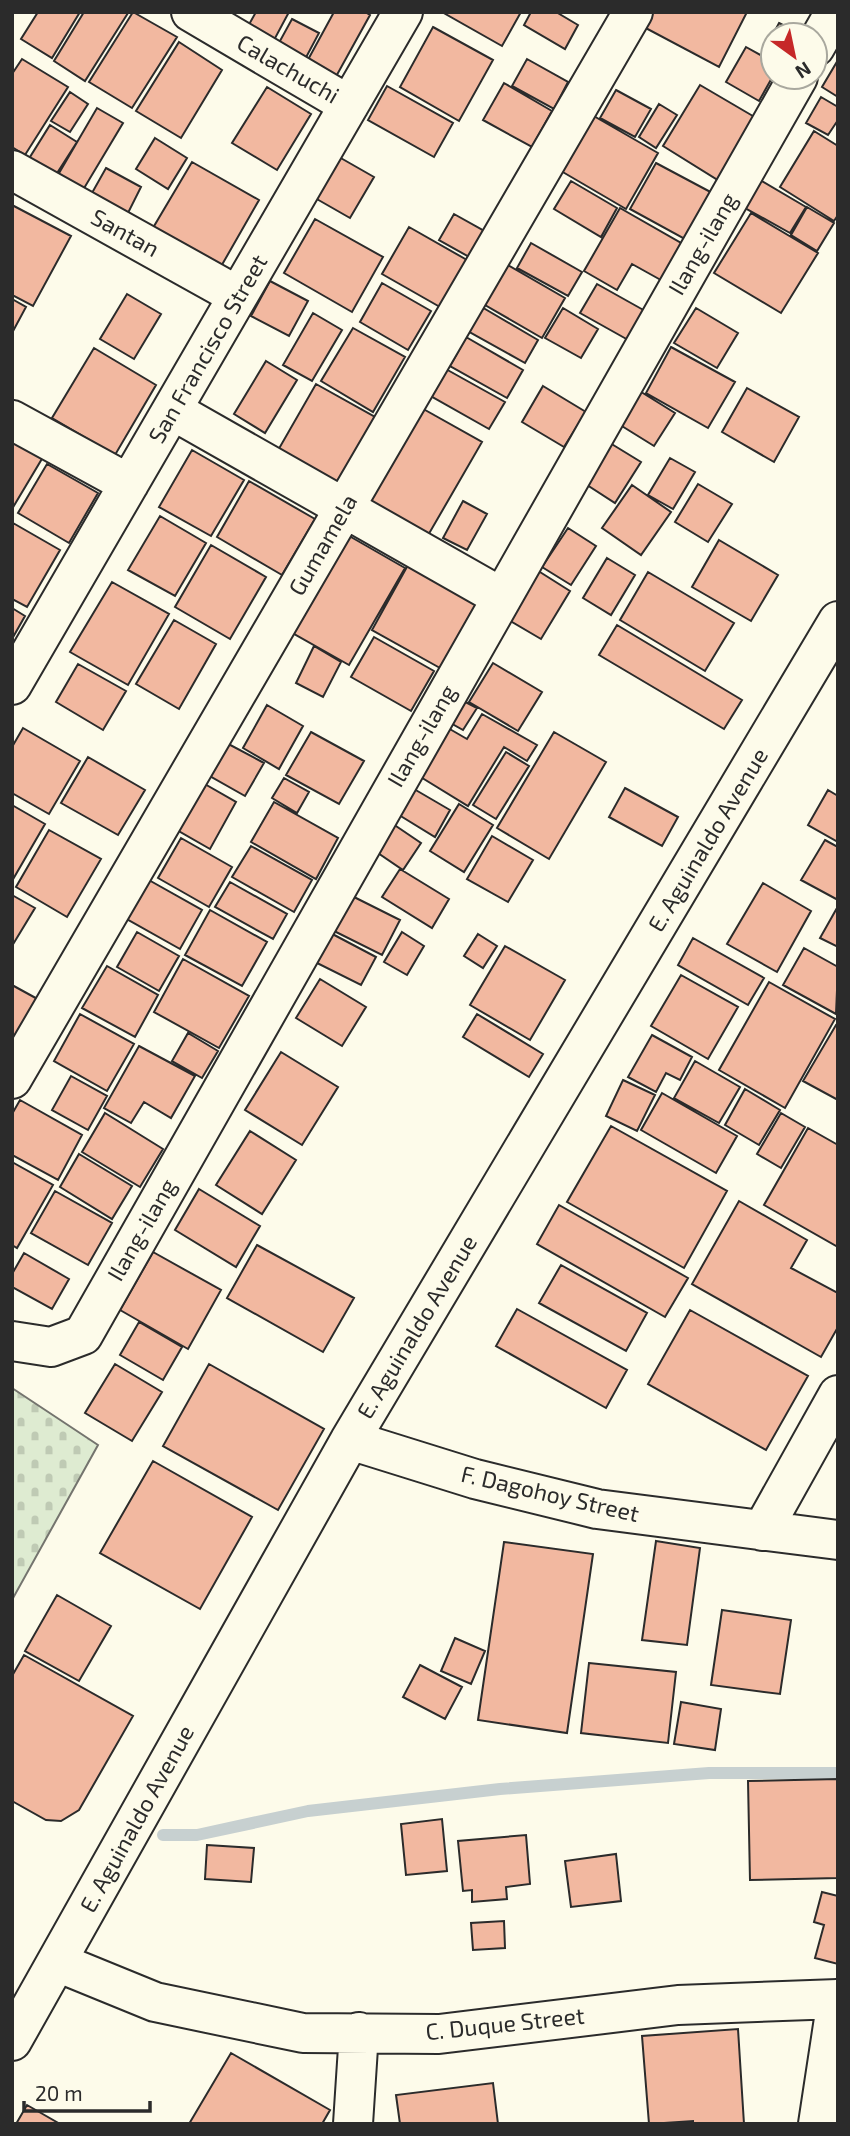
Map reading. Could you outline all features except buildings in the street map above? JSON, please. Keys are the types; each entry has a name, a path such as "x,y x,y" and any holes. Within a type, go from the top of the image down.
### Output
{"street":[{"name":"Calachuchi","path":"191,12 349,105"},
{"name":"San Francisco Street","path":"12,685 402,12"},
{"name":"Gumamela","path":"12,1079 633,12"},
{"name":"Ilang-ilang","path":"13,1342 51,1347 83,1335 790,91"},
{"name":"Santan","path":"12,170 238,296"},
{"path":"172,410 501,597"},
{"path":"12,420 129,484"},
{"name":"E. Aguinaldo Avenue","path":"12,2041 350,1440 838,621"},
{"path":"762,1531 838,1395"},
{"name":"F. Dagohoy Street","path":"350,1440 475,1479 597,1509 838,1540"},
{"name":"C. Duque Street","path":"57,1962 155,2003 303,2033 439,2035 678,2005 837,1999"},
{"path":"818,2124 837,1999"},
{"path":"352,2124 359,2032"}],"green space":[{"path":"12,1388 98,1445 12,1600"}],"waterway":[{"path":"163,1835 197,1835 308,1811 500,1789 709,1773 838,1773"}]}
